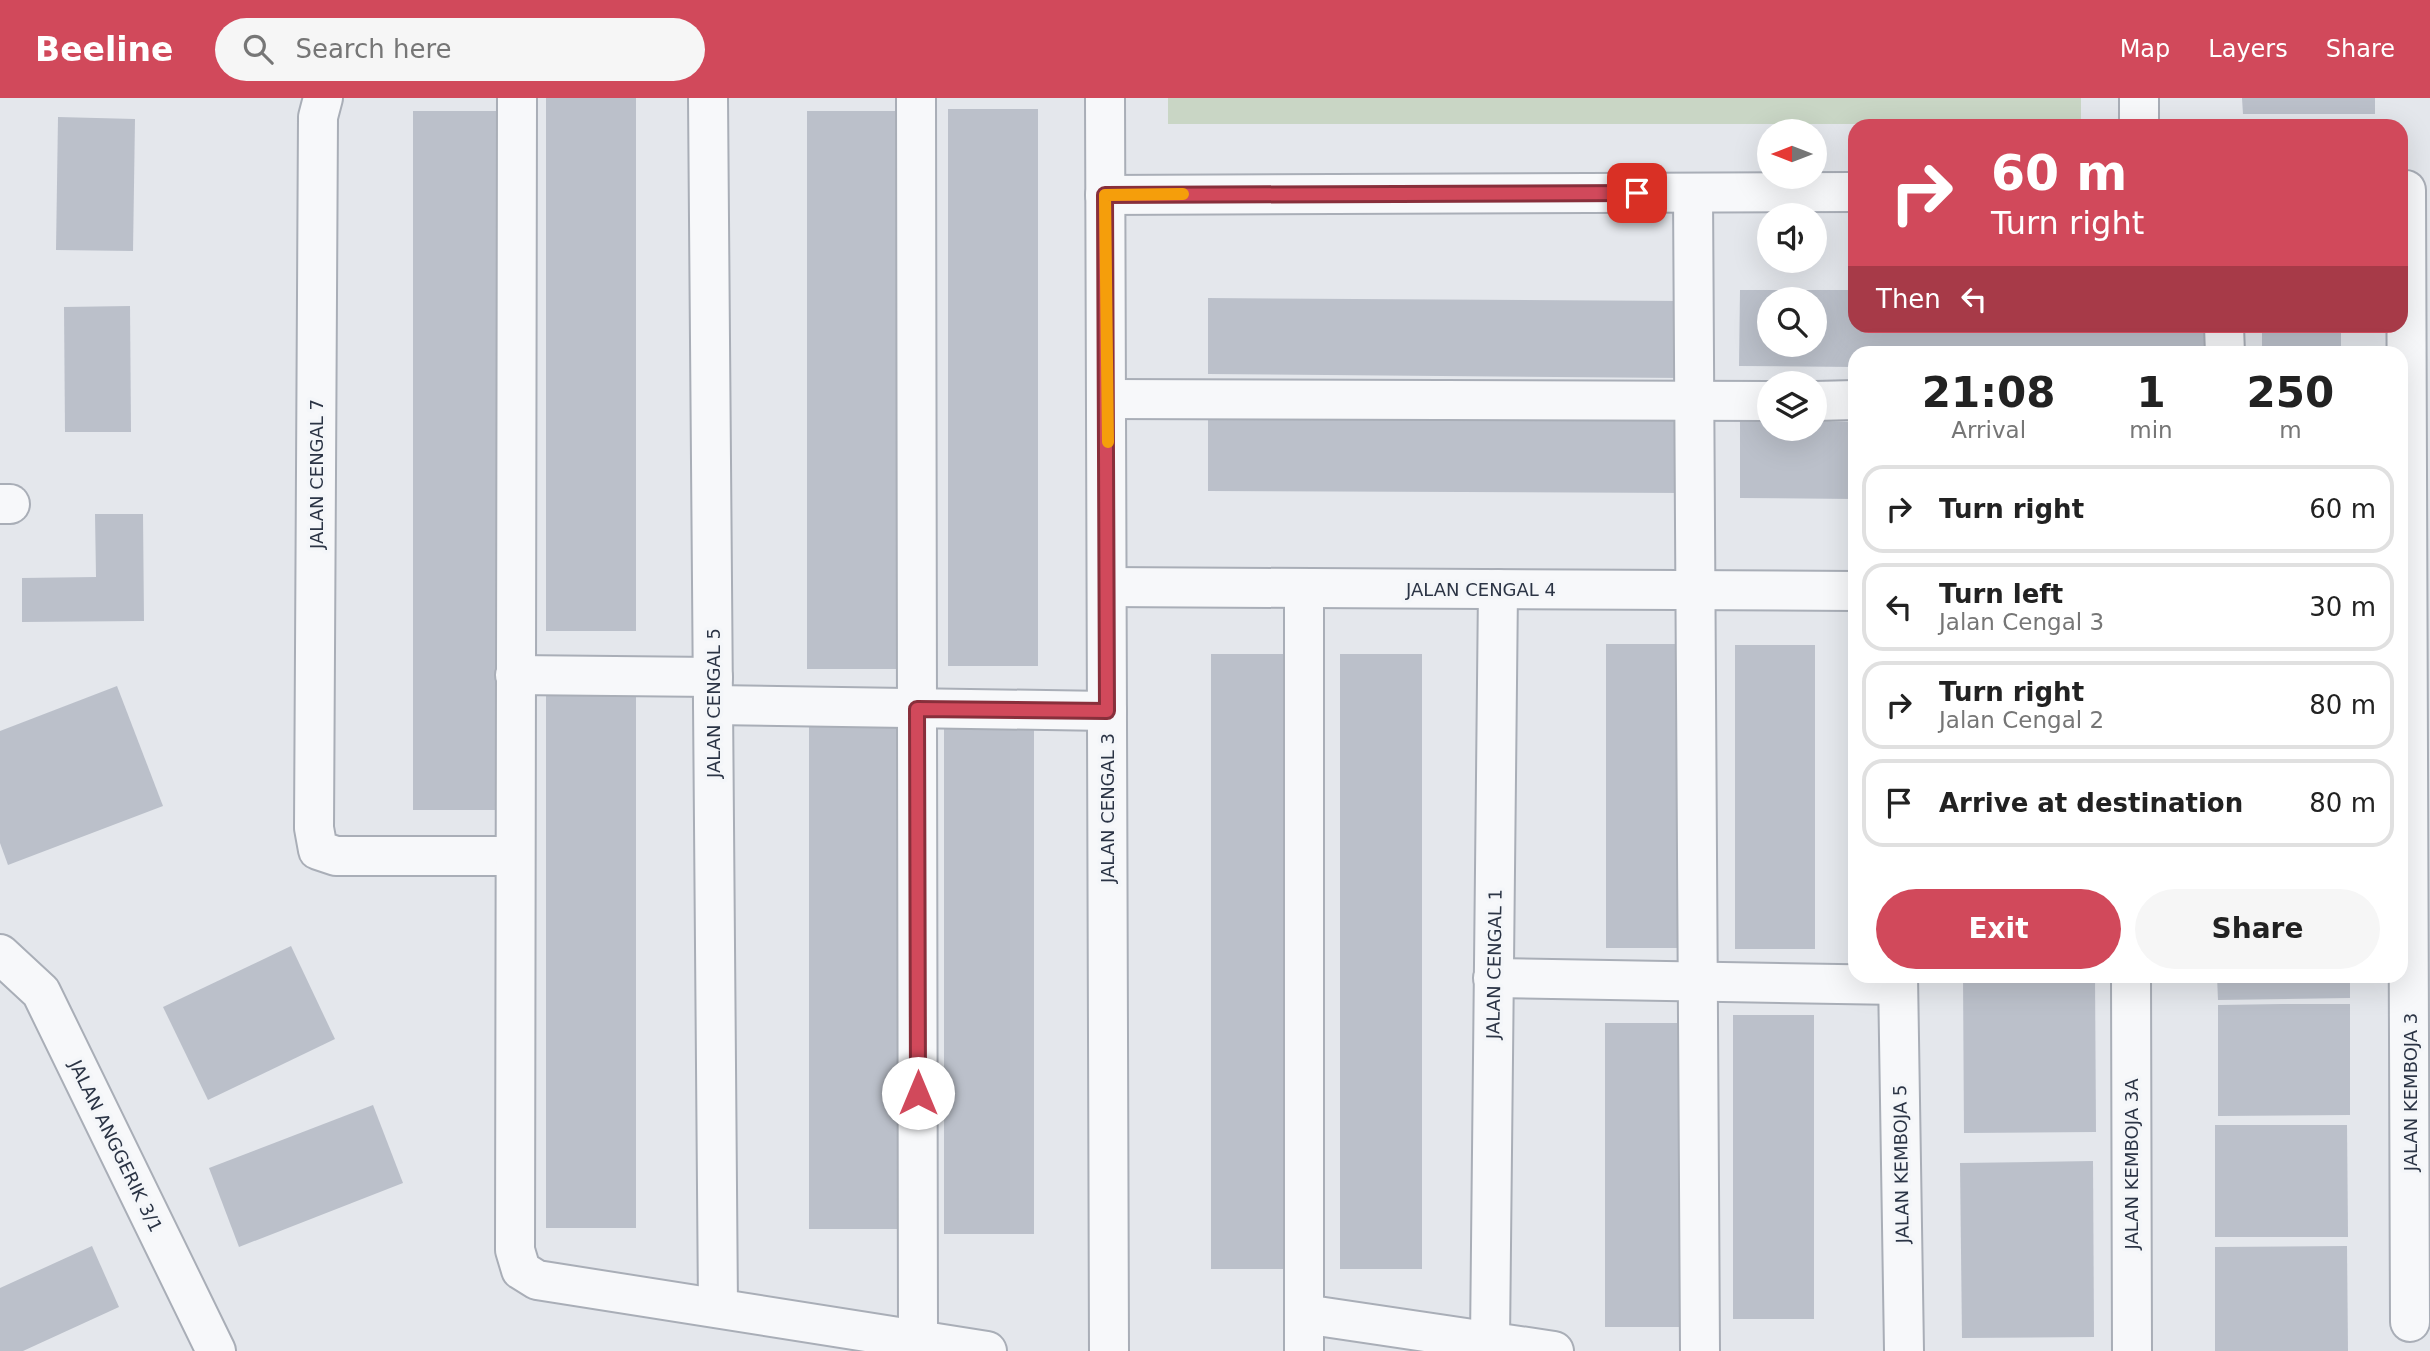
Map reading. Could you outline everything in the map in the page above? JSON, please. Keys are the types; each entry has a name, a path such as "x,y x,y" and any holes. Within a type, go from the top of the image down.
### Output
{"street":[{"name":"JALAN CENGAL 7","path":"323,98 318,117 314,800 318,849 336,856 515,856"},
{"path":"517,98 515,1250 521,1270 537,1280 987,1351"},
{"name":"JALAN CENGAL 5","path":"708,98 718,1308"},
{"path":"916,98 918,1340"},
{"name":"JALAN CENGAL 3","path":"1105,98 1109,1351"},
{"path":"2139,98 2139,119"},
{"name":"JALAN KEMBOJA 3","path":"2408,392 2412,190"},
{"path":"1105,195 1848,192"},
{"path":"1693,193 1700,1351"},
{"path":"1108,399 1757,401"},
{"path":"1827,401 1848,400"},
{"name":"JALAN CENGAL 4","path":"1107,587 1848,591"},
{"path":"1304,588 1304,1333 1490,1340 1554,1351"},
{"name":"JALAN CENGAL 1","path":"1490,1340 1498,589"},
{"path":"515,675 917,709 1107,711"},
{"name":"JALAN ANGGERIK 3/1","path":"0,954 41,992 216,1351"},
{"path":"1493,978 1698,982 1848,981"},
{"name":"JALAN KEMBOJA 5","path":"1898,983 1904,1351"},
{"name":"JALAN KEMBOJA 3A","path":"2131,983 2132,1351"},
{"name":"JALAN KEMBOJA 3","path":"2407,983 2410,1322"}],"green space":[{"path":"1168,98 2081,98 2081,119 1848,119 1848,124 1827,124 1827,119 1757,119 1757,124 1168,124"}],"building":[{"path":"546,98 636,98 636,631 546,631"},
{"path":"2242,98 2375,98 2375,114 2243,114"},
{"path":"948,109 1038,109 1038,666 948,666"},
{"path":"413,111 502,111 502,810 413,810"},
{"path":"807,111 897,111 897,669 807,669"},
{"path":"58,117 135,119 133,251 56,250"},
{"path":"1740,290 1757,290 1757,357 1827,357 1827,290 1848,290 1848,333 2208,333 2208,346 1848,346 1848,367 1739,366"},
{"path":"1208,298 1685,301 1684,378 1208,374"},
{"path":"130,306 131,432 65,432 64,307"},
{"path":"2262,333 2341,333 2341,346 2262,346"},
{"path":"1208,414 1684,417 1684,493 1208,491"},
{"path":"1740,421 1757,421 1757,441 1827,441 1827,421 1848,422 1848,499 1740,498"},
{"path":"95,514 143,514 144,621 22,622 22,578 96,577"},
{"path":"1606,644 1688,644 1688,948 1606,948"},
{"path":"1735,645 1815,645 1815,949 1735,949"},
{"path":"1211,654 1292,654 1292,1269 1211,1269"},
{"path":"1340,654 1422,654 1422,1269 1340,1269"},
{"path":"546,684 636,684 636,1228 546,1228"},
{"path":"117,686 163,806 8,865 0,843 0,731"},
{"path":"809,717 899,717 899,1229 809,1229"},
{"path":"944,723 1034,723 1034,1234 944,1234"},
{"path":"291,946 335,1039 208,1100 163,1007"},
{"path":"1963,983 2095,983 2096,1132 1964,1133"},
{"path":"2217,983 2350,983 2350,998 2218,1000"},
{"path":"2350,1004 2350,1115 2218,1116 2218,1005"},
{"path":"1733,1015 1814,1015 1814,1319 1733,1319"},
{"path":"1605,1023 1687,1023 1687,1327 1605,1327"},
{"path":"373,1105 403,1183 239,1247 209,1168"},
{"path":"2215,1125 2347,1125 2348,1237 2215,1237"},
{"path":"2093,1161 2094,1337 1962,1338 1960,1163"},
{"path":"92,1246 119,1307 23,1351 0,1351 0,1288"},
{"path":"2347,1246 2348,1351 2215,1351 2215,1247"}],"slow traffic":[{"path":"1108,442 1105,195 1183,194"}],"route":[{"path":"918,1093 917,709 1107,711 1108,399 1105,195 1637,193"}]}
